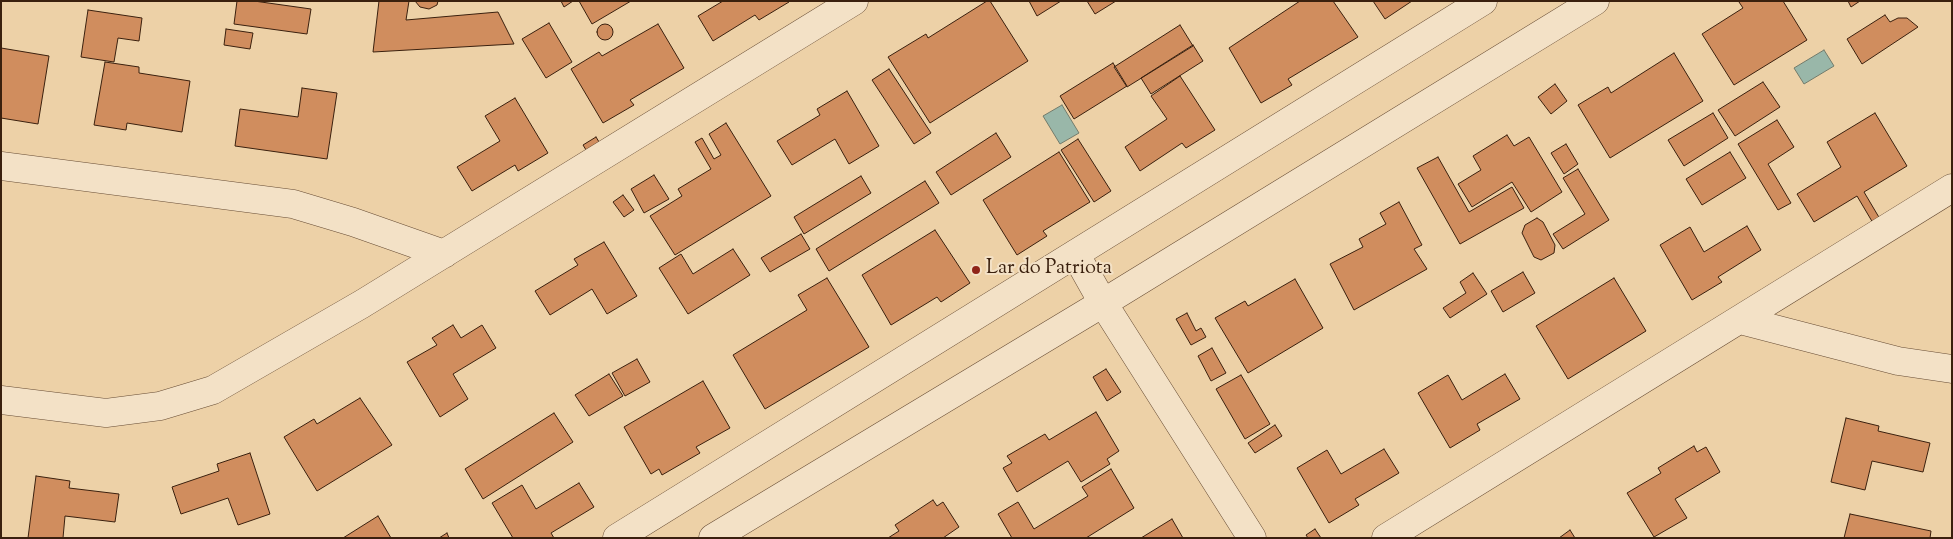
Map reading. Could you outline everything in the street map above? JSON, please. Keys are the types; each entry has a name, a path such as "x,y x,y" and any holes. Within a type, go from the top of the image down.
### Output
{"street":[{"path":"1,400 106,413 160,406 213,390 354,309 854,1"},
{"path":"617,538 1483,1"},
{"path":"713,538 1103,303 1595,1"},
{"path":"1,166 293,204 353,222 444,254"},
{"path":"1386,538 1952,188"},
{"path":"1076,255 1103,303 1252,538"},
{"path":"1740,320 1898,360 1952,369"}],"shaded area":[{"path":"1824,50 1834,66 1804,84 1794,68"},
{"path":"1062,105 1079,133 1060,144 1043,116"}],"building":[{"path":"237,1 254,1 311,9 307,34 234,24"},
{"path":"379,1 409,1 406,20 498,12 514,44 373,52"},
{"path":"415,1 438,1 437,5 429,9 420,7"},
{"path":"561,1 573,1 564,7"},
{"path":"579,1 631,1 592,24"},
{"path":"723,1 789,2 759,20 755,15 713,41 698,16"},
{"path":"987,1 990,1 1028,61 930,123 888,57 926,34 928,38"},
{"path":"1029,1 1061,1 1037,16"},
{"path":"1087,1 1116,1 1095,14"},
{"path":"1300,1 1333,1 1358,37 1288,79 1292,85 1261,103 1229,48"},
{"path":"1373,1 1412,1 1385,19"},
{"path":"1783,1 1807,40 1734,85 1702,34 1743,8 1739,2"},
{"path":"1848,1 1860,1 1851,7"},
{"path":"88,10 142,18 139,41 118,38 114,62 81,57"},
{"path":"1885,15 1890,22 1898,18 1907,18 1918,27 1862,64 1847,39"},
{"path":"549,23 572,62 546,78 522,39"},
{"path":"605,24 611,26 613,32 611,38 605,40 599,38 597,32 599,26"},
{"path":"658,24 684,68 630,100 634,105 603,123 571,69 599,52 602,56"},
{"path":"1180,25 1193,46 1127,87 1114,67"},
{"path":"226,29 253,33 250,49 224,45"},
{"path":"1193,45 1203,61 1151,94 1141,78"},
{"path":"1,48 49,56 38,124 1,118"},
{"path":"1674,53 1703,101 1610,158 1578,105 1608,87 1611,93"},
{"path":"105,62 139,67 139,73 190,81 182,132 127,123 126,130 94,125"},
{"path":"1113,63 1127,86 1074,119 1060,96"},
{"path":"889,69 931,133 914,144 872,80"},
{"path":"1180,76 1215,130 1186,148 1182,143 1140,171 1125,147 1167,119 1151,96"},
{"path":"1763,82 1780,107 1735,136 1718,110"},
{"path":"1555,84 1567,101 1551,114 1538,97"},
{"path":"302,88 337,93 327,159 235,146 240,109 298,117"},
{"path":"847,91 879,146 849,164 835,139 792,165 777,141 820,115 817,109"},
{"path":"515,98 548,153 518,171 515,165 472,191 457,167 500,141 485,116"},
{"path":"1713,113 1728,138 1684,166 1668,140"},
{"path":"1875,113 1907,166 1864,192 1880,219 1873,223 1857,196 1814,222 1797,194 1841,167 1827,142"},
{"path":"1777,120 1794,147 1768,164 1791,203 1778,210 1738,144"},
{"path":"726,123 771,196 675,255 650,216 682,196 678,189 711,169 695,142 702,138 714,159 721,155 709,134"},
{"path":"996,133 1011,157 951,195 936,172"},
{"path":"1507,135 1514,146 1529,137 1562,192 1531,212 1512,182 1472,207 1458,184 1481,170 1473,156"},
{"path":"596,137 604,150 591,158 583,145"},
{"path":"1078,139 1111,191 1094,202 1061,150"},
{"path":"1566,144 1578,164 1564,174 1551,153"},
{"path":"1059,152 1090,202 1043,231 1047,236 1017,255 983,200"},
{"path":"1730,152 1746,178 1702,205 1686,179"},
{"path":"1438,157 1469,212 1512,187 1524,208 1460,244 1417,168"},
{"path":"1578,169 1609,220 1563,249 1553,234 1585,214 1563,178"},
{"path":"654,175 669,199 644,213 631,189"},
{"path":"861,176 871,193 804,234 794,217"},
{"path":"925,181 939,203 829,271 816,249"},
{"path":"623,195 634,210 624,217 613,202"},
{"path":"1399,202 1422,245 1414,249 1427,269 1354,310 1330,264 1363,247 1359,239 1386,224 1380,213"},
{"path":"1537,218 1543,222 1555,245 1554,253 1541,260 1534,257 1522,233 1525,225"},
{"path":"1747,226 1761,250 1718,277 1722,282 1692,300 1660,245 1690,227 1704,252"},
{"path":"935,230 970,283 941,302 937,297 891,325 862,275"},
{"path":"801,234 810,249 770,272 761,258"},
{"path":"604,242 637,296 607,314 592,289 550,315 535,291 578,265 574,259"},
{"path":"733,249 750,275 688,314 659,268 681,254 693,274"},
{"path":"1523,272 1535,293 1503,312 1491,291"},
{"path":"1473,273 1487,294 1450,318 1443,308 1466,293 1460,282"},
{"path":"827,278 869,347 765,409 733,355 807,310 798,295"},
{"path":"1614,278 1646,331 1568,379 1536,326"},
{"path":"1295,279 1323,328 1248,373 1215,318 1245,301 1248,306"},
{"path":"1187,313 1196,331 1201,328 1206,337 1191,345 1176,319"},
{"path":"453,325 461,338 482,325 496,348 453,374 468,399 440,417 407,362 437,345 432,338"},
{"path":"1212,348 1226,373 1211,381 1198,356"},
{"path":"637,359 650,382 625,396 612,373"},
{"path":"1106,369 1121,392 1107,401 1093,377"},
{"path":"609,374 623,396 589,416 575,395"},
{"path":"1505,374 1520,399 1477,424 1480,430 1450,448 1418,393 1448,375 1462,400"},
{"path":"1241,375 1270,424 1245,439 1216,389"},
{"path":"703,381 730,428 696,447 700,453 662,475 659,469 651,474 624,427"},
{"path":"360,398 392,445 317,491 284,437 314,419 317,424"},
{"path":"1096,412 1119,451 1107,459 1110,464 1081,482 1068,461 1017,492 1003,468 1012,463 1007,456 1045,434 1049,440"},
{"path":"554,413 573,442 483,499 465,469"},
{"path":"1846,418 1879,426 1878,431 1930,443 1923,472 1872,461 1865,490 1831,482"},
{"path":"1275,425 1282,436 1255,453 1248,443"},
{"path":"1694,446 1697,452 1706,447 1720,472 1675,499 1687,518 1654,537 1627,493 1661,473 1658,468"},
{"path":"1384,449 1399,473 1355,499 1359,505 1329,523 1297,468 1327,450 1341,474"},
{"path":"250,453 270,514 238,525 228,498 181,514 172,487 219,471 217,464"},
{"path":"1111,469 1134,508 1086,538 1012,538 998,514 1018,502 1034,529 1088,496 1082,487"},
{"path":"36,476 70,481 69,488 119,494 115,522 65,516 63,538 28,538"},
{"path":"579,483 594,507 551,533 554,538 513,538 492,503 522,485 536,509"},
{"path":"933,500 937,506 943,502 959,527 943,538 888,538 899,531 895,525"},
{"path":"1850,514 1931,531 1930,538 1844,538"},
{"path":"378,516 391,538 343,538"},
{"path":"1172,519 1183,538 1141,538"},
{"path":"1315,529 1321,538 1308,538 1306,535"},
{"path":"1570,530 1575,538 1559,538"},
{"path":"447,533 449,538 439,538"}],"place":[{"name":"Lar do Patriota","path":"976,270"}]}
